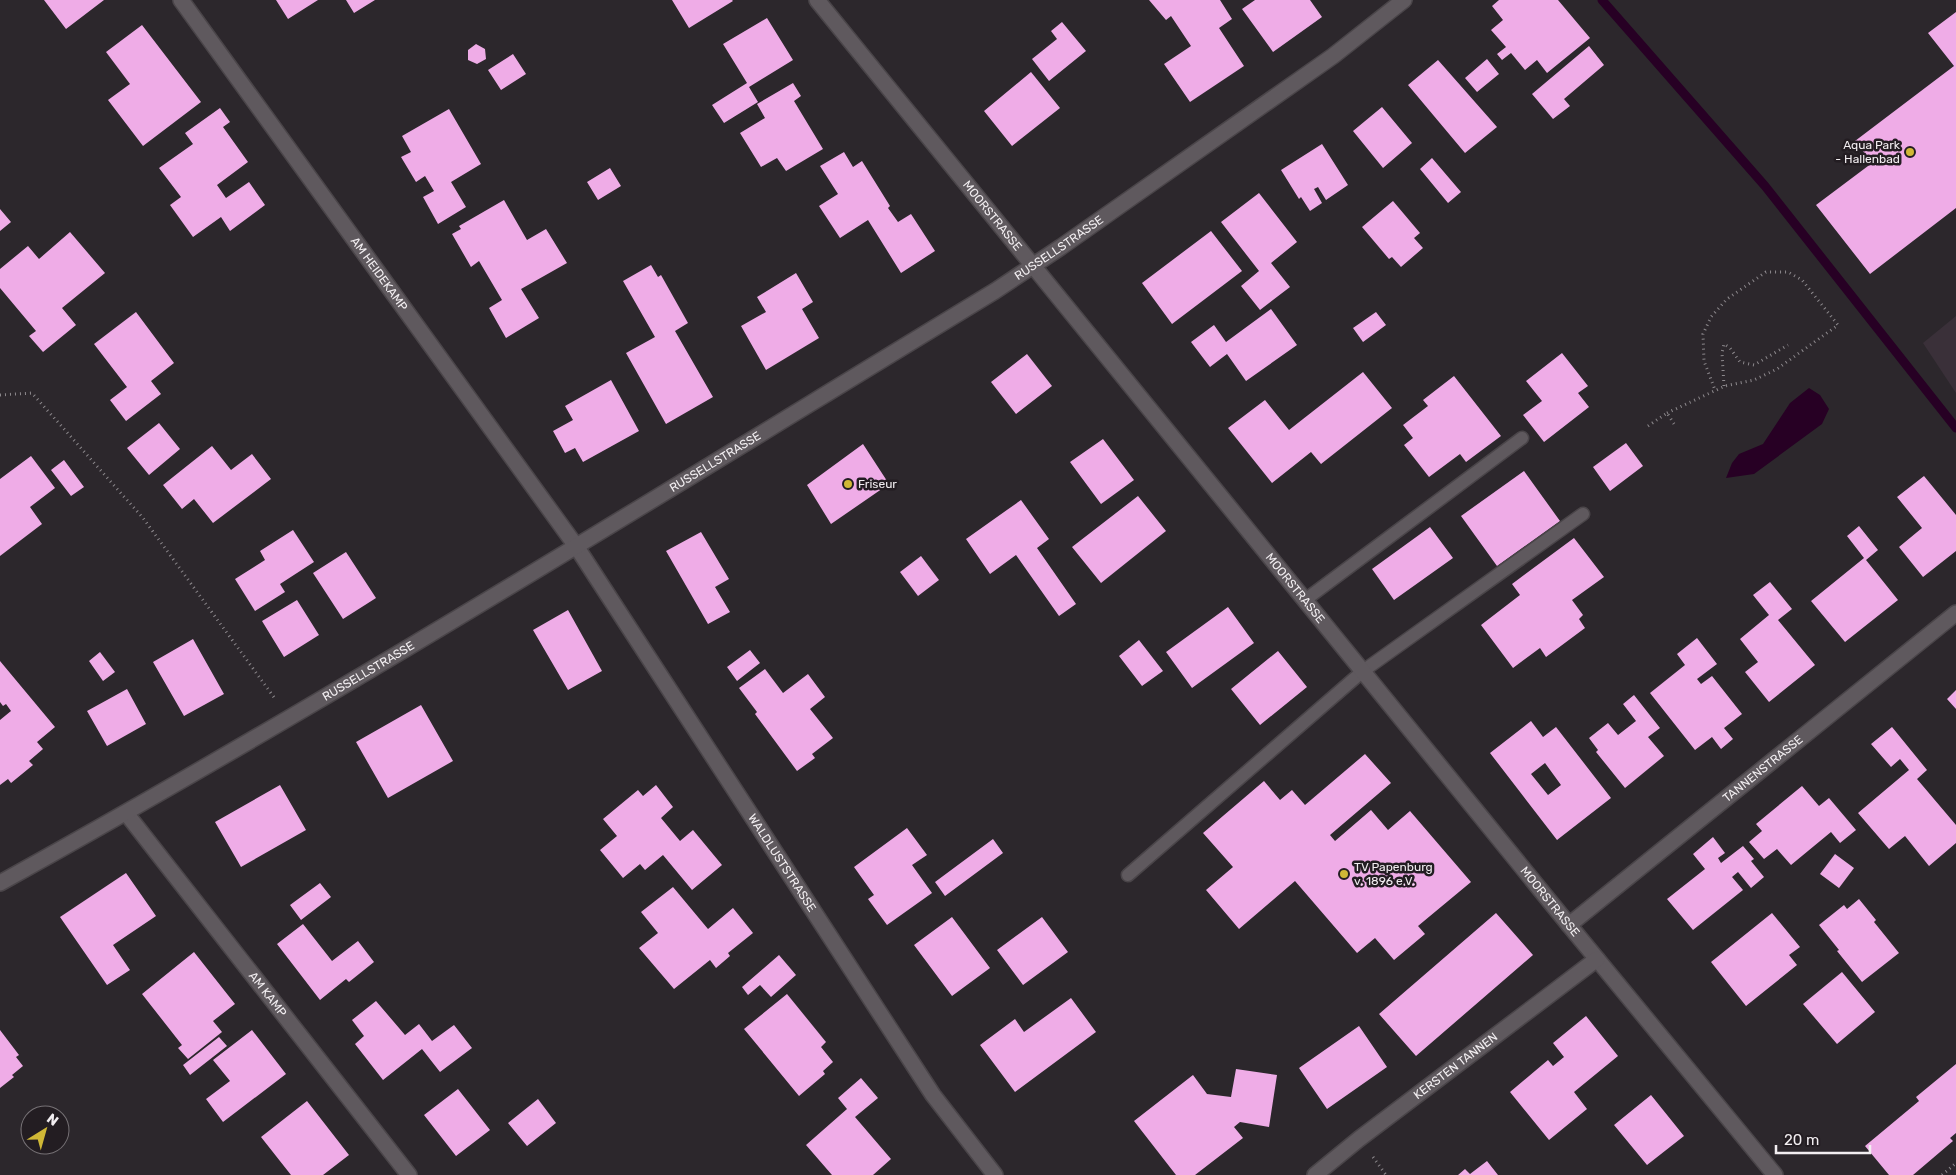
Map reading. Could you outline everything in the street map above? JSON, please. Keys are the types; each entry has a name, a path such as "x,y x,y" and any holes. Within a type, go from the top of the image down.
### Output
{"street":[{"name":"AM HEIDEKAMP","path":"181,0 576,546"},
{"name":"MOORSTRASSE","path":"817,0 1569,925 1775,1175"},
{"name":"RUSSELLSTRASSE","path":"0,883 126,813 289,717 576,546 988,296 1332,56 1404,0"},
{"name":"WALDLUSTSTRASSE","path":"576,546 933,1095 995,1175"},
{"name":"TANNENSTRASSE","path":"1569,925 1956,614"},
{"name":"AM KAMP","path":"126,813 409,1175"},
{"name":"KERSTEN TANNEN","path":"1315,1175 1359,1139 1597,959"}],"lane":[{"path":"1305,600 1522,438"},
{"path":"1128,875 1363,671 1583,514"}],"path":[{"path":"1648,426 1667,413 1724,386 1754,380 1777,369 1838,325 1802,280 1788,272 1766,272 1727,298 1711,316 1703,334 1702,346 1704,361 1715,390"},
{"path":"1724,386 1722,353 1724,344 1730,348 1740,362 1754,365 1788,345"},
{"path":"0,395 32,393 143,518 289,717"},
{"path":"1667,413 1676,426"},
{"path":"1942,1175 1956,1163"}],"shaded area":[{"path":"1956,316 1956,393 1923,343"},
{"path":"1809,388 1820,395 1829,409 1822,424 1754,474 1726,478 1732,463 1739,454 1763,444 1790,403"}],"building":[{"path":"44,0 104,0 66,29"},
{"path":"276,0 318,0 288,19"},
{"path":"346,0 375,0 354,13"},
{"path":"672,0 732,0 733,1 689,28"},
{"path":"1149,0 1220,0 1232,19 1219,28 1244,66 1190,102 1164,64 1191,46 1171,16 1166,20"},
{"path":"1255,0 1310,0 1322,17 1273,52 1242,9"},
{"path":"1499,0 1558,0 1590,38 1547,73 1537,60 1525,70 1511,53 1502,60 1497,54 1506,47 1491,30 1503,20 1492,6"},
{"name":"Aqua Park - Hallenbad","path":"1956,12 1956,208 1870,274 1816,205 1872,163 1855,141 1954,66 1928,33"},
{"path":"767,18 793,60 749,87 758,102 724,123 712,105 747,83 723,44"},
{"path":"1062,22 1086,51 1049,81 1032,59 1057,39 1051,31"},
{"path":"142,25 201,102 143,146 108,100 130,84 106,52"},
{"path":"476,44 485,49 486,59 477,64 468,60 468,50"},
{"path":"1589,46 1604,65 1564,99 1570,106 1553,119 1532,94"},
{"path":"513,54 526,74 501,90 488,70"},
{"path":"1487,59 1499,74 1477,92 1465,78"},
{"path":"1438,60 1497,127 1465,153 1408,85"},
{"path":"1031,72 1060,108 1012,146 984,111"},
{"path":"793,83 801,96 794,101 823,149 786,171 777,158 761,167 740,133 765,118 757,104"},
{"path":"1382,107 1412,143 1383,168 1353,131"},
{"path":"220,108 230,122 223,127 248,162 217,185 226,198 249,182 265,205 230,231 221,217 193,237 170,205 181,197 159,168 193,144 185,133"},
{"path":"449,109 481,164 451,182 466,207 438,224 423,197 434,191 425,176 416,182 401,157 411,152 402,136"},
{"path":"1322,144 1348,185 1326,200 1318,187 1314,189 1322,203 1310,211 1301,197 1299,199 1281,170"},
{"path":"844,152 853,167 862,161 898,222 911,214 935,251 901,273 868,220 840,238 819,206 838,194 820,166"},
{"path":"1432,158 1461,192 1448,203 1420,169"},
{"path":"610,168 621,186 598,200 587,182"},
{"path":"1259,193 1297,242 1271,263 1290,287 1260,310 1241,286 1259,271 1221,222"},
{"path":"504,200 527,240 546,229 567,263 521,289 539,318 506,338 489,308 502,300 479,261 471,267 452,234 461,229 459,226"},
{"path":"1393,201 1420,233 1414,238 1423,248 1401,267 1392,257 1389,259 1362,227"},
{"path":"0,209 11,222 0,231"},
{"path":"1211,231 1242,271 1172,324 1142,283"},
{"path":"70,232 105,273 62,308 76,325 43,352 29,336 36,331 0,288 0,269 28,246 39,259"},
{"path":"651,265 658,277 661,275 688,323 675,331 713,397 666,424 626,353 655,337 623,281"},
{"path":"796,273 813,302 802,309 819,338 766,370 741,326 766,312 757,297"},
{"path":"1271,309 1297,345 1246,381 1227,354 1210,367 1191,342 1214,325 1226,342"},
{"path":"136,312 174,363 151,381 161,394 126,421 110,400 127,387 94,344"},
{"path":"1376,312 1386,325 1363,342 1353,328"},
{"path":"1562,353 1588,386 1578,393 1589,407 1544,442 1523,415 1542,401 1526,381"},
{"path":"1027,354 1052,386 1016,414 991,382"},
{"path":"1363,372 1392,408 1321,464 1311,452 1272,483 1228,428 1265,400 1289,430"},
{"path":"1454,376 1501,436 1466,462 1460,454 1429,477 1404,445 1413,438 1403,425 1428,406 1423,400"},
{"path":"611,380 639,431 583,462 575,448 565,453 553,431 573,420 565,406"},
{"path":"159,423 180,449 149,475 127,448"},
{"path":"1103,439 1134,480 1101,504 1070,462"},
{"path":"1626,443 1643,466 1610,491 1593,467"},
{"name":"Friseur","path":"863,444 889,484 831,524 807,485"},
{"path":"212,446 231,470 252,454 271,479 213,523 194,499 182,509 163,485"},
{"path":"31,456 55,488 30,507 42,524 0,556 0,479"},
{"path":"64,460 84,487 71,496 51,470"},
{"path":"1524,471 1560,521 1497,566 1461,516"},
{"path":"1924,476 1956,515 1956,551 1923,577 1899,547 1922,528 1897,497"},
{"path":"1138,496 1166,531 1101,583 1072,547"},
{"path":"1021,500 1049,539 1037,548 1076,604 1059,616 1016,555 990,574 966,539"},
{"path":"1859,526 1878,550 1866,560 1898,600 1845,642 1811,601 1864,558 1847,536"},
{"path":"1430,527 1453,558 1394,600 1372,569"},
{"path":"293,530 314,562 280,584 285,592 255,611 235,579 265,560 260,551"},
{"path":"701,532 729,579 715,587 730,612 708,624 666,551"},
{"path":"1574,538 1604,577 1572,600 1583,615 1579,619 1585,628 1546,657 1540,648 1513,668 1481,625 1520,595 1512,584"},
{"path":"346,552 376,598 343,619 313,573"},
{"path":"921,556 939,580 918,596 900,572"},
{"path":"1770,582 1792,609 1778,620 1815,665 1769,702 1745,672 1758,662 1740,639 1769,615 1753,595"},
{"path":"297,600 319,635 284,657 262,621"},
{"path":"1228,607 1254,643 1192,688 1166,652"},
{"path":"568,610 602,671 568,690 533,630"},
{"path":"1697,638 1717,664 1697,679 1701,684 1712,676 1742,714 1724,728 1733,739 1721,749 1712,737 1695,750 1650,693 1685,665 1677,654"},
{"path":"193,639 224,694 184,716 153,662"},
{"path":"1139,640 1163,671 1142,686 1119,656"},
{"path":"750,650 760,663 737,681 727,667"},
{"path":"1278,651 1307,687 1260,725 1231,689"},
{"path":"100,652 115,672 103,681 89,661"},
{"path":"0,661 55,727 37,742 43,749 29,761 33,765 11,783 8,779 0,785 0,720 11,711 6,704 3,706 0,702"},
{"path":"765,669 783,693 808,674 825,697 810,709 833,738 812,754 815,758 797,771 755,714 757,712 739,688"},
{"path":"127,689 146,724 107,746 87,711"},
{"path":"1956,690 1956,709 1947,699"},
{"path":"1634,695 1660,728 1648,737 1664,756 1625,788 1596,752 1598,750 1589,738 1608,723 1618,735 1636,721 1623,704"},
{"path":"421,705 453,761 388,798 356,742"},
{"path":"1531,721 1543,737 1556,727 1611,798 1557,840 1490,753","holes":["1545,763 1561,785 1548,795 1531,774"]},
{"path":"1892,727 1927,770 1917,779 1956,825 1956,843 1929,866 1905,836 1889,849 1858,813 1909,770 1900,759 1891,767 1871,744"},
{"name":"TV Papenburg v. 1896 e.V.","path":"1365,754 1391,783 1330,835 1335,841 1371,810 1388,830 1410,811 1471,882 1418,926 1425,934 1394,960 1375,938 1357,953 1295,881 1239,929 1206,890 1233,867 1203,833 1264,781 1280,800 1292,790 1305,805"},
{"path":"280,785 306,830 241,867 215,822"},
{"path":"656,785 673,807 661,818 680,841 693,830 722,865 692,890 663,855 645,870 640,864 623,878 600,850 617,836 603,819 638,790 643,796"},
{"path":"1802,786 1819,806 1829,798 1856,830 1840,843 1831,832 1791,865 1777,849 1764,859 1749,842 1762,831 1756,824"},
{"path":"907,828 927,855 912,865 932,893 887,925 868,899 874,895 854,867"},
{"path":"1713,837 1725,853 1718,858 1721,863 1743,846 1754,859 1751,861 1764,877 1751,888 1738,872 1732,877 1743,890 1693,930 1667,899 1705,869 1693,854"},
{"path":"993,839 1003,853 945,896 935,882"},
{"path":"1835,854 1854,868 1839,888 1820,874"},
{"path":"126,873 156,916 113,945 130,970 107,985 60,917"},
{"path":"320,883 331,897 301,920 290,905"},
{"path":"673,887 708,929 733,908 753,933 728,953 730,956 716,968 710,960 674,989 639,948 658,933 641,912"},
{"path":"1859,899 1876,920 1874,922 1899,953 1862,982 1819,925 1844,905 1847,909"},
{"path":"1496,913 1533,955 1416,1056 1379,1014"},
{"path":"1772,913 1800,947 1789,955 1797,965 1746,1006 1711,962"},
{"path":"952,917 990,968 952,996 914,945"},
{"path":"1042,917 1068,952 1023,985 997,950"},
{"path":"303,924 332,961 358,941 374,962 349,982 346,979 320,1000 277,944"},
{"path":"194,952 235,1004 213,1021 222,1032 188,1059 178,1048 182,1045 142,994"},
{"path":"779,955 796,975 771,997 760,985 748,995 742,987"},
{"path":"1842,972 1875,1012 1837,1044 1803,1004"},
{"path":"787,994 826,1042 821,1047 833,1062 823,1071 825,1074 799,1096 744,1029"},
{"path":"1071,998 1096,1032 1015,1092 980,1045 1015,1019 1024,1032"},
{"path":"376,1001 405,1035 419,1024 432,1041 454,1025 472,1048 440,1072 422,1049 383,1080 355,1044 364,1036 352,1020"},
{"path":"1586,1016 1618,1056 1574,1092 1587,1109 1549,1140 1510,1092 1548,1060 1553,1066 1564,1057 1553,1043"},
{"path":"1359,1026 1387,1067 1327,1109 1299,1068"},
{"path":"0,1030 19,1055 16,1057 23,1066 12,1075 14,1077 0,1088"},
{"path":"252,1030 286,1074 223,1122 206,1099 230,1081 213,1060"},
{"path":"219,1037 227,1046 190,1075 183,1065"},
{"path":"1956,1064 1956,1133 1950,1138 1953,1141 1913,1175 1889,1175 1865,1146 1919,1101 1916,1097"},
{"path":"1236,1069 1277,1075 1269,1127 1240,1122 1234,1127 1243,1138 1195,1175 1176,1175 1134,1121 1193,1075 1207,1094 1231,1097"},
{"path":"861,1078 878,1098 855,1117 891,1159 873,1175 832,1175 806,1145 847,1109 838,1098"},
{"path":"458,1089 490,1130 456,1156 424,1115"},
{"path":"1651,1095 1684,1136 1647,1165 1614,1125"},
{"path":"538,1099 556,1123 527,1146 508,1123"},
{"path":"307,1101 349,1155 323,1175 291,1175 261,1137"},
{"path":"1487,1161 1498,1175 1458,1175 1465,1169 1470,1174"}],"waterway":[{"path":"1602,0 1765,186 1956,428"}],"place":[{"name":"Aqua Park - Hallenbad","path":"1910,152"},
{"name":"Friseur","path":"848,484"},
{"name":"TV Papenburg v. 1896 e.V.","path":"1344,874"}]}
